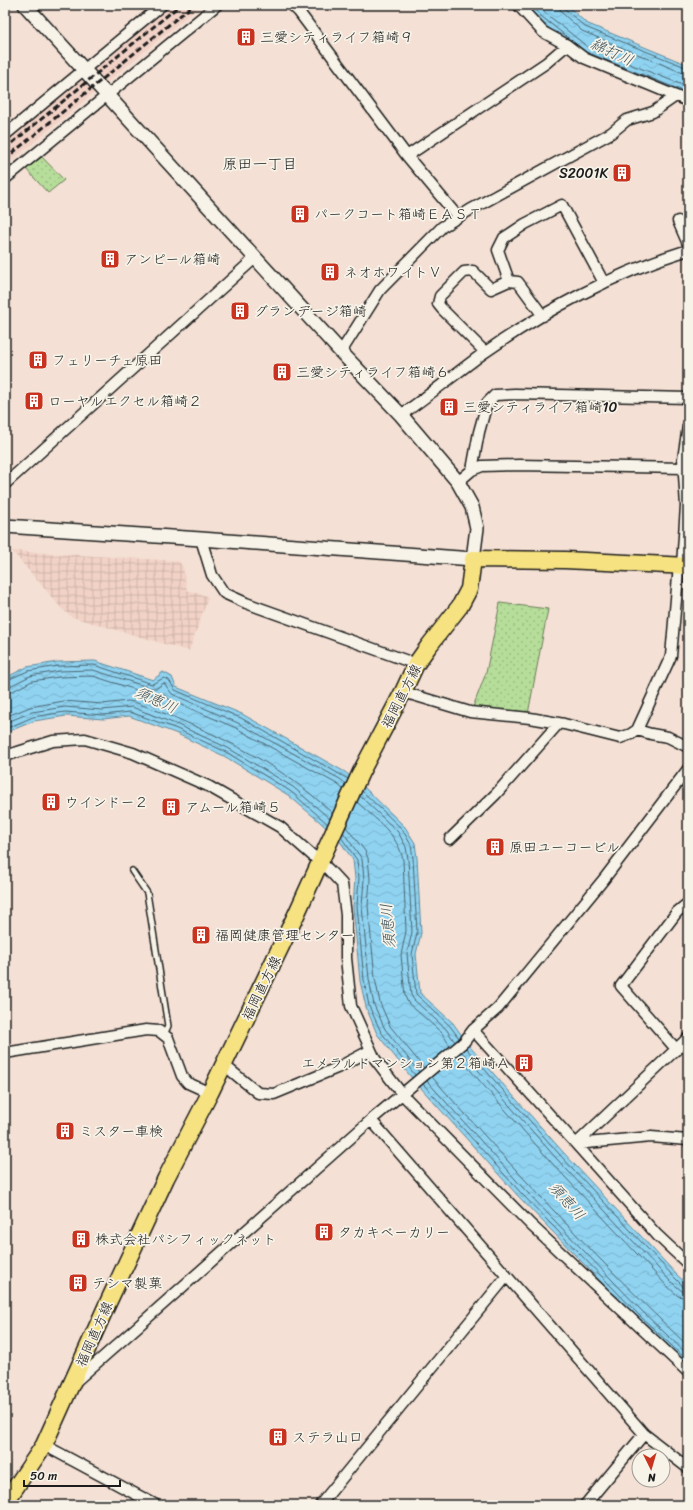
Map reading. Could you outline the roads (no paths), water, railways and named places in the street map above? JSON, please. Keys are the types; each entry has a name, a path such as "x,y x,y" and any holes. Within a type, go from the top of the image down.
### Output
{"main road":[{"path":"473,559 565,560 683,565"},
{"name":"福岡直方線","path":"6,1499 44,1445 166,1178 224,1065 296,916 361,772 416,664 460,606 468,589 473,559"}],"street":[{"path":"5,526 473,559 477,528 472,507 458,482 401,415 254,258 25,5"},
{"path":"5,135 162,5"},
{"path":"5,179 217,5"},
{"path":"292,5 299,12 407,156 458,217"},
{"path":"518,5 543,32 567,45 584,58 688,101"},
{"path":"407,156 546,63 567,45"},
{"path":"341,352 380,290 442,227 611,133 627,120 653,112 676,96"},
{"path":"509,281 498,250 504,238 525,224 562,206 604,283"},
{"path":"678,221 688,244"},
{"path":"401,415 486,352 543,316 604,283 656,259 688,250"},
{"path":"5,484 254,258"},
{"path":"486,352 438,304 440,296 464,272 473,271 491,289 509,281 518,282 543,316"},
{"path":"472,470 479,432 487,403 495,395 515,394 688,398"},
{"path":"403,692 470,712 530,718 559,723 620,738 637,730 670,656 683,565 686,506 683,458 688,426"},
{"path":"458,482 472,470 482,466 519,465 684,468"},
{"path":"201,539 212,575 224,593 246,603 416,664"},
{"path":"450,839 496,794 559,723"},
{"path":"637,730 668,737 688,747"},
{"path":"5,756 53,741 85,739 133,753 208,786 280,828 322,857 328,869 342,884 346,915 346,958 351,1006 375,1059 402,1094 531,1224 688,1372"},
{"path":"71,1385 371,1120 464,1042 474,1030 498,1008 594,892 688,769"},
{"path":"677,1050 621,986 677,912 688,903"},
{"path":"5,1054 146,1030 159,1031 168,1038 182,1076 188,1083 210,1092"},
{"path":"474,1030 657,1235 688,1264"},
{"path":"576,1144 688,1038"},
{"path":"224,1065 258,1093 274,1094 337,1068 371,1050"},
{"path":"371,1120 644,1434 688,1468"},
{"path":"576,1144 651,1137 688,1140"},
{"path":"320,1505 506,1276"},
{"path":"585,1505 644,1434"},
{"path":"44,1445 156,1505"}],"lane":[{"path":"132,871 147,893 168,1026 164,1035"}],"water":[{"name":"綿打川","path":"527,5 567,5 586,23 688,65 688,97 584,56 538,19"},
{"name":"須恵川","path":"95,661 153,680 163,672 172,677 176,687 242,714 345,772 364,787 405,827 415,843 417,858 421,933 416,954 420,993 453,1023 470,1047 563,1152 688,1285 688,1366 636,1318 518,1196 411,1077 377,1034 366,1007 360,981 353,906 355,878 353,860 339,840 320,822 288,795 224,756 175,733 129,716 103,719 66,716 34,721 5,733 5,678 27,667 58,662"}],"railway":[{"path":"5,149 180,5"},
{"path":"5,159 193,5"}],"place":[{"name":"三愛シティライフ箱崎９","path":"246,37"},
{"name":"S2001K","path":"622,173"},
{"name":"パークコート箱崎ＥＡＳＴ","path":"300,214"},
{"name":"アンピール箱崎","path":"110,259"},
{"name":"ネオホワイトⅤ","path":"330,272"},
{"name":"グランデージ箱崎","path":"240,311"},
{"name":"フェリーチェ原田","path":"38,360"},
{"name":"三愛シティライフ箱崎６","path":"282,372"},
{"name":"ローヤルエクセル箱崎２","path":"34,401"},
{"name":"三愛シティライフ箱崎10","path":"449,407"},
{"name":"ウインドー２","path":"51,802"},
{"name":"アムール箱崎５","path":"171,807"},
{"name":"原田ユーコービル","path":"495,847"},
{"name":"福岡健康管理センター","path":"201,935"},
{"name":"エメラルドマンション第２箱崎Ａ","path":"524,1063"},
{"name":"ミスター車検","path":"65,1131"},
{"name":"タカキベーカリー","path":"324,1232"},
{"name":"株式会社パシフィックネット","path":"81,1239"},
{"name":"テシマ製菓","path":"78,1283"},
{"name":"ステラ山口","path":"278,1437"}],"district":[{"name":"原田一丁目","path":"260,164"}]}
